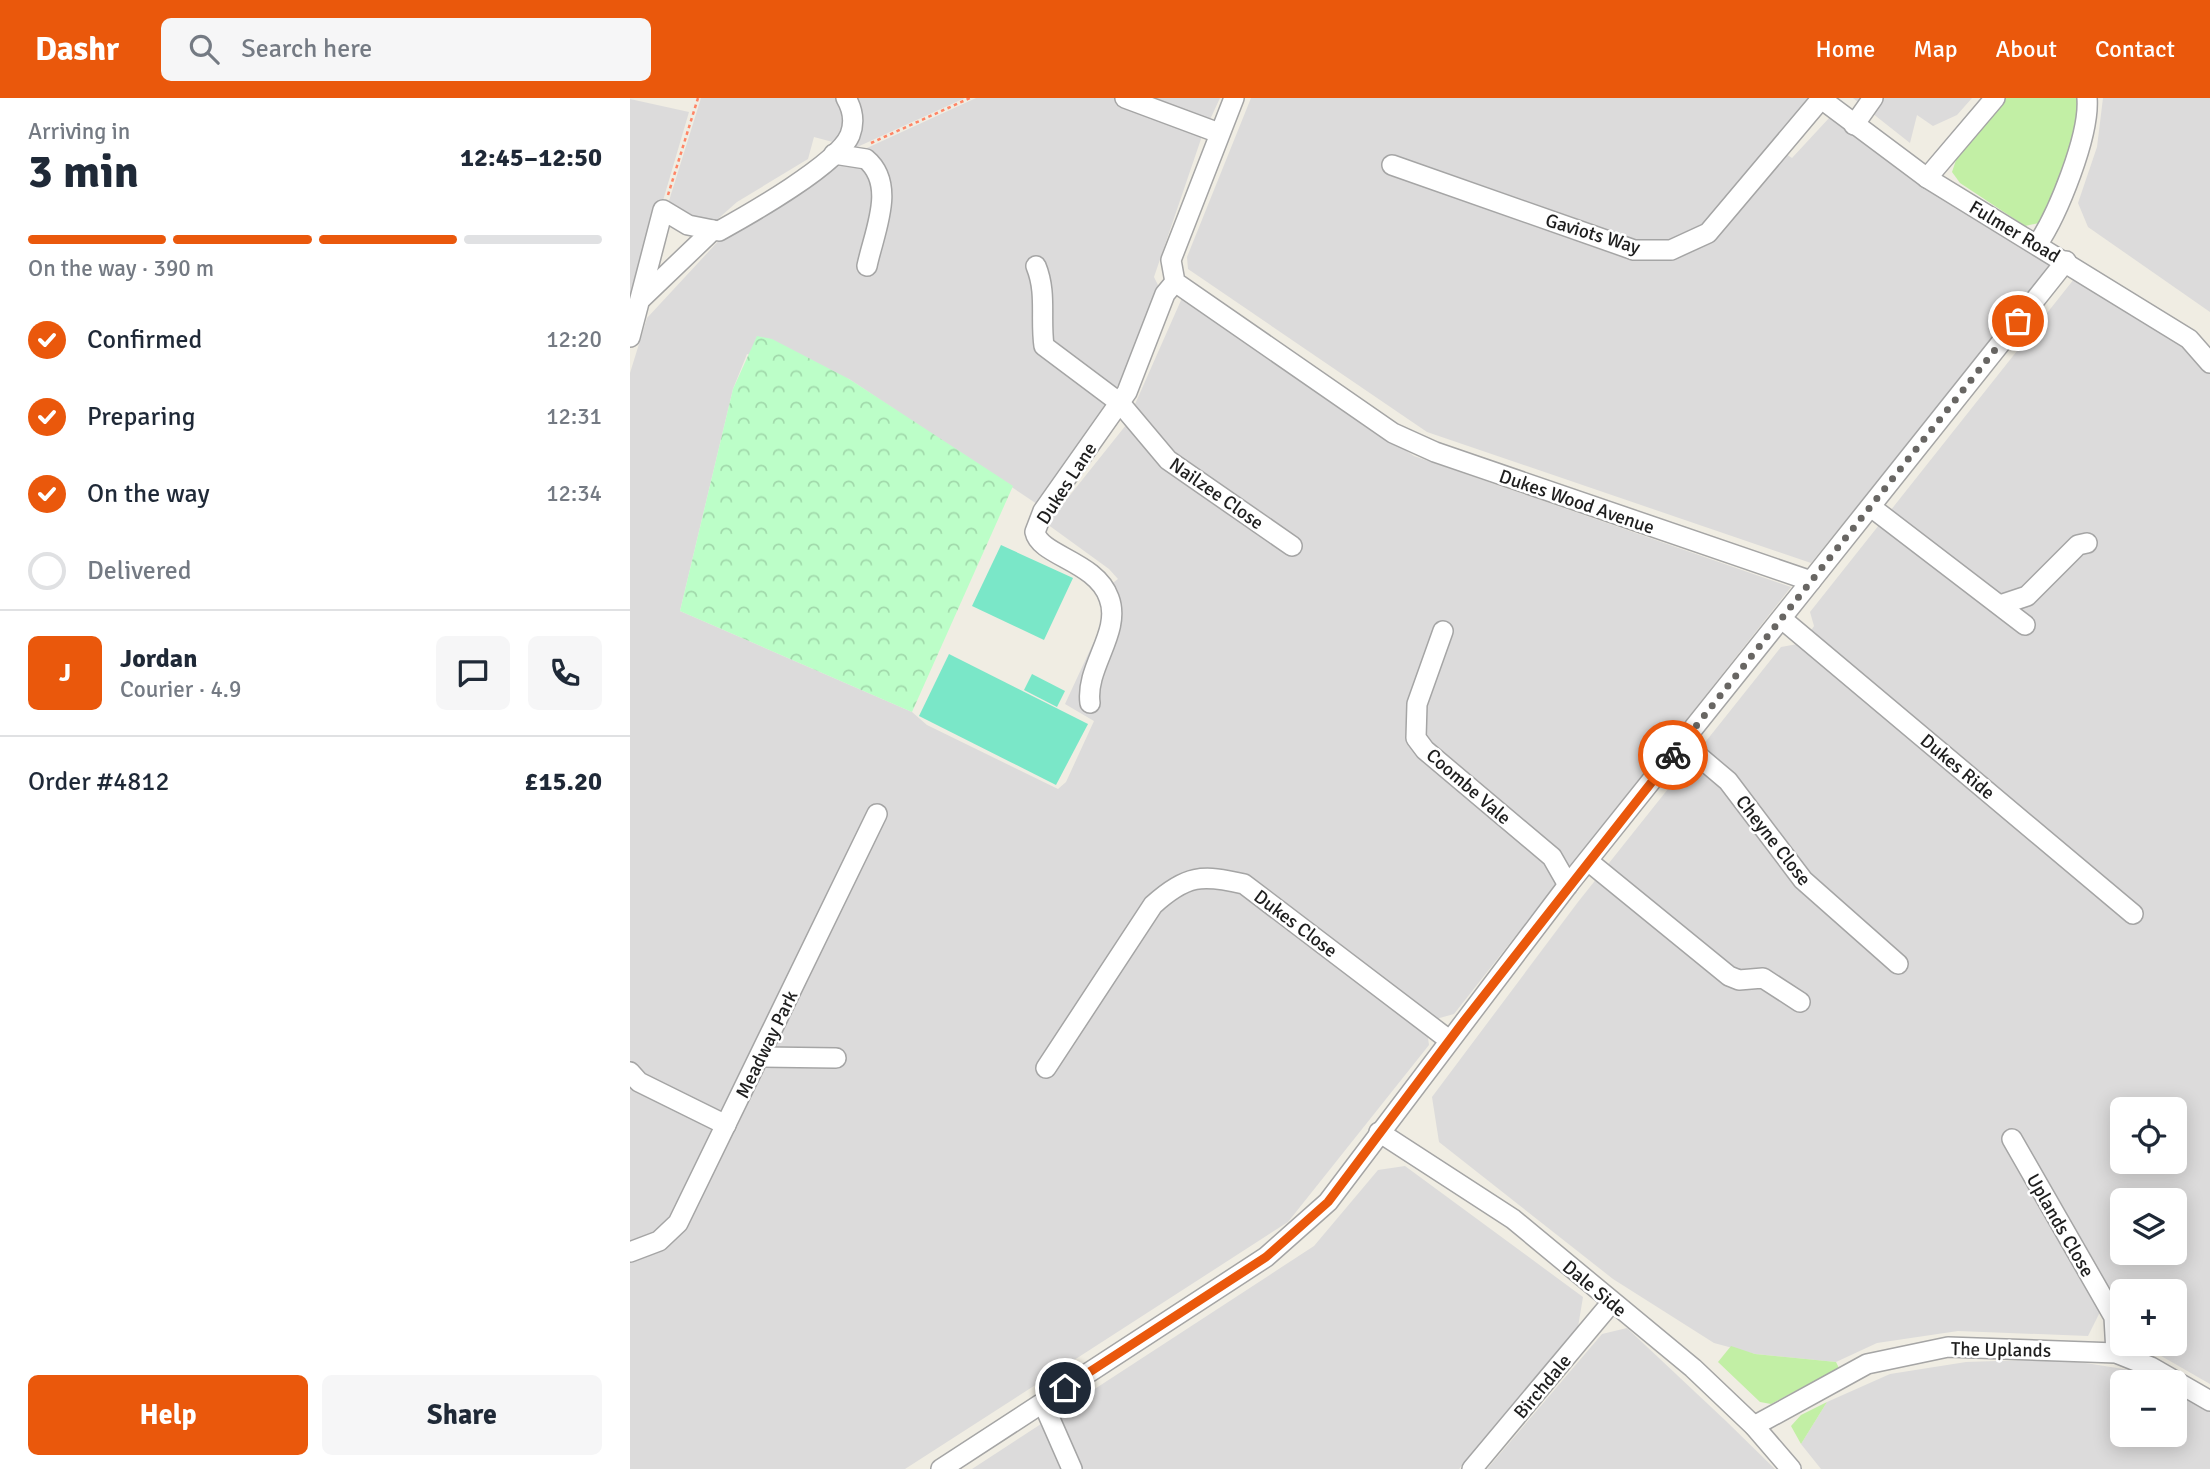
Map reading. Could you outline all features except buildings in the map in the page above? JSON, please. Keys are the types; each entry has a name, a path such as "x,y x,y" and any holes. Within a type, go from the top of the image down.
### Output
{"street":[{"path":"630,337 642,298 646,267 663,211 688,225 719,231 752,213 834,154 850,136 854,118 846,98"},
{"path":"1125,98 1219,133"},
{"path":"1175,282 1171,260 1234,98"},
{"path":"1854,125 1872,98"},
{"path":"1927,178 1995,98"},
{"path":"2037,245 2054,220 2082,133 2087,98"},
{"name":"Fulmer Road","path":"1820,99 1927,178 2189,339 2210,363"},
{"name":"Gaviots Way","path":"1392,165 1634,250 1671,250 1708,233 1820,99"},
{"path":"834,154 866,159 880,175 883,187 880,212 867,266"},
{"path":"642,298 713,230"},
{"path":"941,1469 1266,1257 1328,1202 1568,885 2066,261"},
{"name":"Nailzee Close","path":"1036,266 1043,282 1041,323 1044,346 1121,402 1168,460 1292,546"},
{"name":"Dukes Lane","path":"1090,703 1091,682 1114,615 1111,603 1107,591 1091,572 1042,546 1035,532 1043,511 1127,392 1165,294 1175,282"},
{"name":"Dukes Wood Avenue","path":"1175,282 1393,433 1435,452 1811,581"},
{"path":"1871,507 2025,625"},
{"path":"2000,605 2027,596 2078,545 2087,543"},
{"name":"Dukes Ride","path":"1782,619 2133,914"},
{"name":"Coombe Vale","path":"1443,631 1417,704 1416,738 1425,750 1552,858 1568,885"},
{"name":"Cheyne Close","path":"1683,743 1728,781 1803,880 1898,964"},
{"name":"Meadway Park","path":"630,1252 659,1241 678,1223 877,814"},
{"path":"1588,861 1729,976 1739,980 1763,978 1800,1002"},
{"name":"Dukes Close","path":"1046,1068 1153,905 1176,884 1209,876 1244,884 1449,1040"},
{"path":"761,1057 836,1058"},
{"path":"630,1072 639,1082 726,1125"},
{"name":"Dale Side","path":"1380,1132 1513,1219 1693,1368 1754,1426 1791,1469"},
{"name":"Uplands Close","path":"2012,1139 2110,1310"},
{"name":"Birchdale","path":"1472,1469 1612,1302"},
{"name":"The Uplands","path":"1754,1426 1867,1364 1948,1347 2110,1353"},
{"name":"The Uplands","path":"2124,1356 2151,1367 2210,1401"},
{"path":"1043,1403 1072,1469"}],"path":[{"path":"663,211 698,98"},
{"path":"866,145 970,98"}],"shaded area":[{"path":"701,98 965,98 855,148 814,137 808,159 737,202 711,225 668,204"},
{"path":"976,98 1220,98 1201,139 1154,277 1160,289 1128,382 1118,385 1110,397 1115,410 1037,504 849,379 747,354 733,389 680,611 912,712 927,725 1058,789 1066,782 1094,721 1065,704 1109,609 1102,591 1118,579 1109,569 1047,524 1134,415 1132,411 1182,298 1414,456 1791,587 1454,1014 1436,1019 1427,1031 1429,1045 1288,1222 905,1469 630,1469 630,373 647,318 736,222 856,153"},
{"path":"1251,98 1808,98 1771,144 1792,158 1830,117 2054,264 1811,563 1427,432 1188,269 1187,257"},
{"path":"1853,98 1972,98 1957,115 1933,126 1917,115 1910,143"},
{"path":"2103,98 2210,98 2210,312 2088,227 2078,203 2097,147"},
{"path":"630,99 689,112 630,313"},
{"path":"2078,274 2190,350 2210,372 2210,1384 2161,1356 2187,1356 2187,1279 2110,1279 2110,1304 2101,1310 2088,1336 1958,1331 1877,1343 1836,1362 1755,1354 1714,1343 1613,1279 1439,1142 1432,1097 1578,902 1781,647 1803,643 1814,626 1810,612"},
{"path":"1405,1166 1583,1297 1577,1333 1459,1469 972,1469 1314,1246 1378,1170"},
{"path":"1627,1328 1775,1469 1487,1469 1602,1334"},
{"path":"2060,1359 2130,1370 2110,1370 2110,1447 2187,1447 2187,1397 2210,1409 2210,1469 1821,1469 1801,1444 1827,1402 1890,1374 1966,1362"}],"green space":[{"path":"2005,98 2078,98 2078,125 2044,222 2025,226 1960,183 1952,172 1956,160"},
{"path":"757,336 772,339 849,379 1013,486 912,712 680,611 733,389"},
{"path":"1001,545 1073,578 1044,640 972,606"},
{"path":"949,654 1088,724 1056,785 919,716"},
{"path":"1032,674 1065,691 1057,707 1024,690"},
{"path":"1731,1346 1755,1354 1836,1362 1839,1368 1771,1404 1760,1402 1718,1362"},
{"path":"1827,1402 1801,1444 1791,1426 1801,1415"}],"way so far":[{"path":"1673,755 2018,321"}],"route":[{"path":"1065,1388 1266,1257 1328,1202 1568,885 1673,755"}]}
